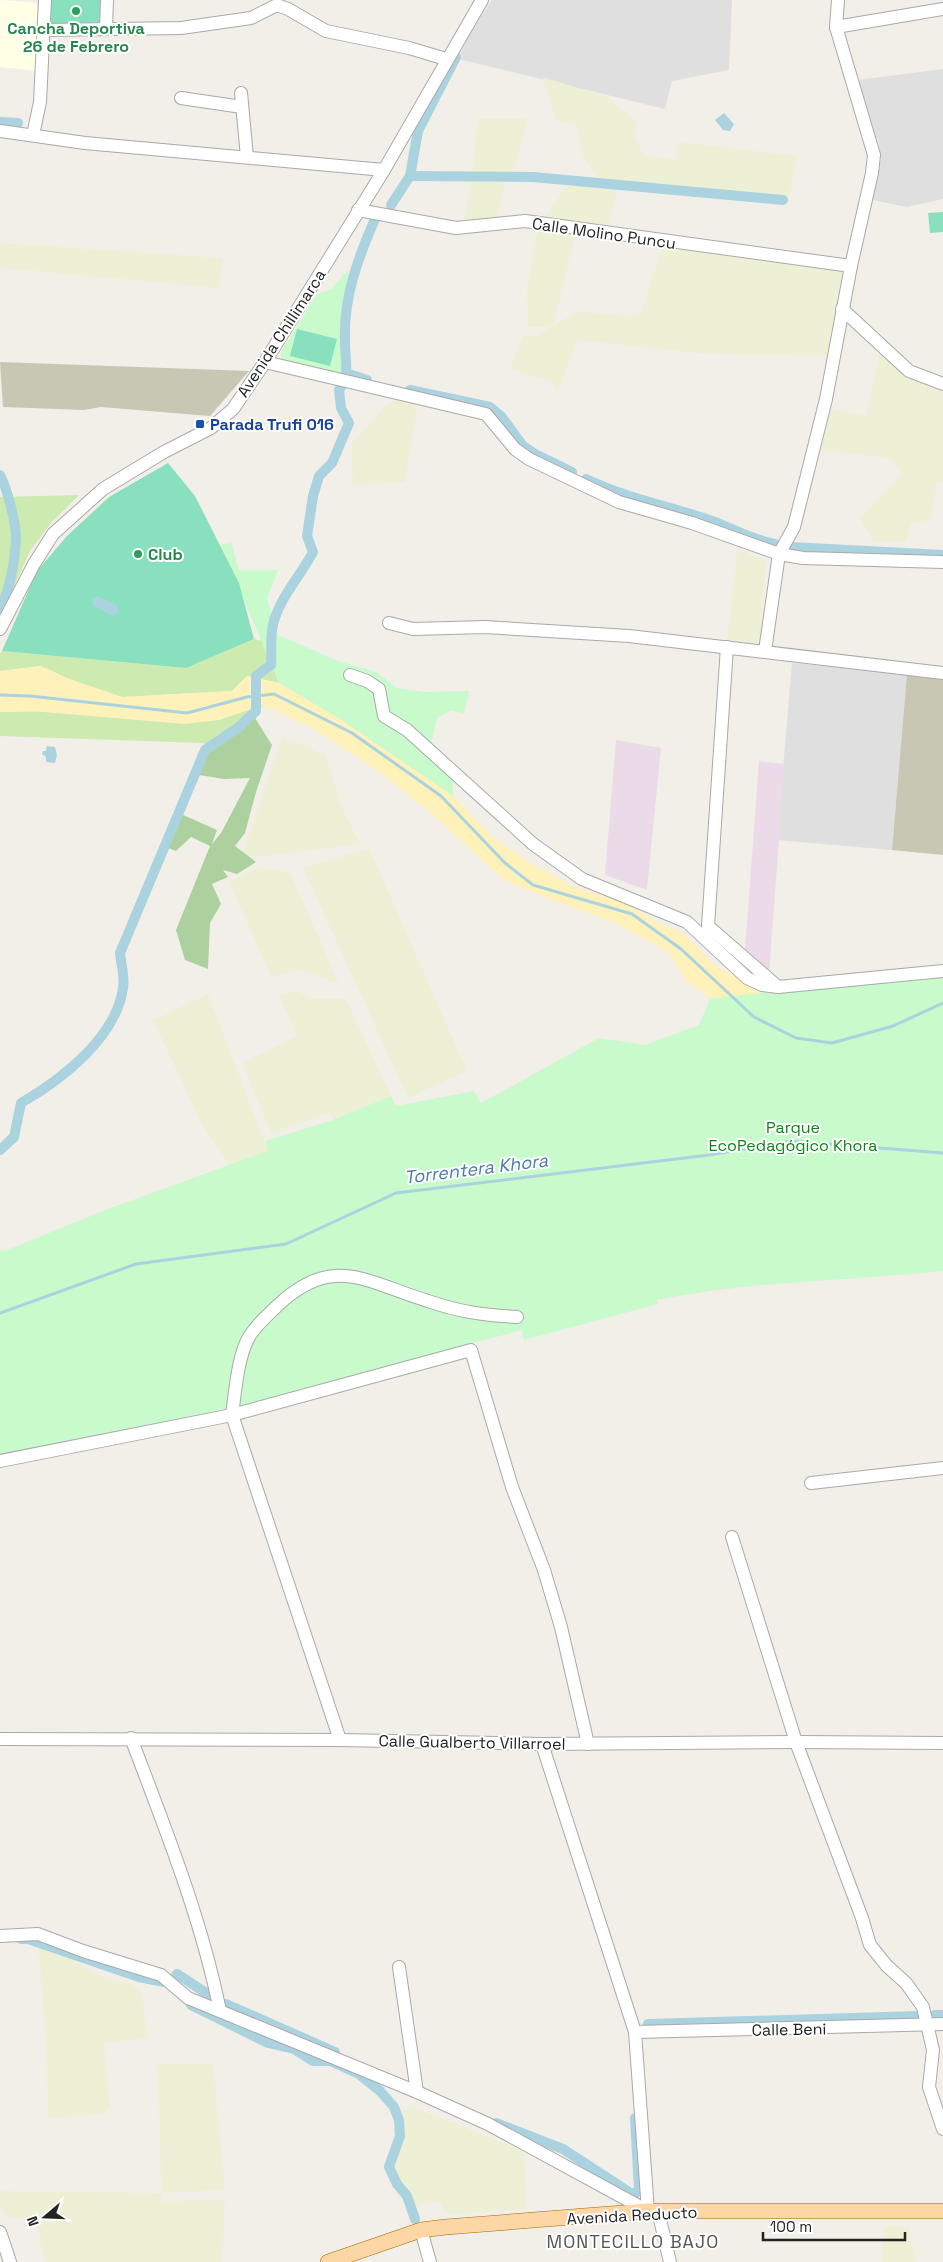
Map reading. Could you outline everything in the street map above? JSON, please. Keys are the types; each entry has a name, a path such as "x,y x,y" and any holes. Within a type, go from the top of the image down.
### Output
{"main road":[{"name":"Avenida Reducto","path":"328,2262 421,2230 653,2211 943,2211"}],"street":[{"path":"33,135 40,102 45,0"},
{"path":"106,28 107,0"},
{"name":"Avenida Chillimarca","path":"0,629 34,564 54,534 103,489 164,452 211,428 233,409 266,362 384,170 446,59 482,0"},
{"path":"765,651 778,554 794,527 826,399 842,309 872,173 874,155 836,28 838,0"},
{"path":"45,30 181,28 250,18 277,5 288,9 326,31 409,48 446,59"},
{"path":"836,28 943,9"},
{"path":"240,93 247,157"},
{"path":"182,98 242,106"},
{"path":"0,131 85,142 384,170"},
{"name":"Calle Molino Puncu","path":"358,210 456,228 525,221 851,266"},
{"path":"842,309 909,371 943,384"},
{"path":"266,362 486,414 515,449 529,458 619,502 692,523 778,554 804,558 943,562"},
{"path":"389,623 414,629 485,627 629,636 943,673"},
{"path":"727,647 708,926 778,987"},
{"path":"350,675 367,681 379,689 384,716 407,730 532,844 582,878 686,922 746,978 762,985 778,987 943,971"},
{"path":"340,1740 232,1415 237,1376 248,1337 295,1290 324,1277 354,1276 388,1286 426,1301 474,1314 517,1317"},
{"path":"0,1461 232,1415 471,1350 512,1487 544,1570 561,1627 588,1744"},
{"path":"811,1483 943,1468"},
{"path":"732,1537 796,1742 862,1918 870,1945 887,1966 906,1983 923,2007 929,2025 933,2050 929,2087 943,2129"},
{"path":"131,1738 184,1880 212,1967 220,2011"},
{"name":"Calle Gualberto Villarroel","path":"0,1739 131,1738 542,1744 943,1743"},
{"path":"542,1744 635,2032 653,2211 670,2262"},
{"path":"0,1936 38,1934 82,1951 161,1975 188,1998 417,2092 488,2124 653,2211"},
{"path":"399,1967 417,2092"},
{"name":"Calle Beni","path":"635,2032 943,2024"},
{"path":"421,2230 430,2262"},
{"path":"0,2232 10,2262"}],"shaded area":[{"path":"0,0 31,2 36,4 39,9 37,71 0,67"},
{"path":"492,0 732,0 729,70 672,81 665,109 458,59 472,30"},
{"path":"943,69 943,199 907,207 872,200 881,159 878,138 873,138 858,80"},
{"path":"543,77 606,97 637,122 634,134 643,155 676,160 678,142 797,156 789,200 618,185 609,225 544,218 571,180 602,183 583,157 577,125 556,120"},
{"path":"478,119 528,119 515,165 507,177 497,219 464,222 472,177"},
{"path":"537,229 575,236 553,326 578,311 631,317 641,313 663,246 843,269 827,356 697,353 577,340 558,391 552,382 510,368 523,336 536,336 551,327 528,327 527,292"},
{"path":"0,243 223,258 219,288 0,268"},
{"path":"880,353 917,382 943,393 943,482 936,483 931,519 911,524 906,541 874,542 860,518 902,474 890,458 818,450 831,409 866,416"},
{"path":"0,362 249,371 210,416 101,407 84,410 3,407"},
{"path":"399,399 418,403 405,482 353,485 352,443 387,404"},
{"path":"738,549 766,561 760,645 727,642"},
{"path":"792,663 907,674 892,850 777,840"},
{"path":"907,674 943,677 943,855 892,850"},
{"path":"282,737 326,755 340,803 360,844 241,859"},
{"path":"616,740 661,748 647,890 605,875"},
{"path":"759,761 783,764 784,772 769,974 745,951"},
{"path":"369,848 467,1071 408,1098 303,868"},
{"path":"257,868 290,872 339,984 299,969 271,977 229,882"},
{"path":"297,991 313,999 346,999 391,1096 333,1120 329,1112 272,1135 242,1063 297,1036 279,995"},
{"path":"208,994 268,1151 229,1165 202,1125 153,1020"},
{"path":"38,1941 106,1979 130,1983 141,1992 148,2038 104,2043 110,2106 103,2114 48,2118 46,2040"},
{"path":"157,2064 213,2064 225,2190 162,2193"},
{"path":"410,2106 524,2151 527,2209 445,2214 440,2201 415,2206 395,2171 404,2112"},
{"path":"0,2191 162,2193 162,2201 225,2200 222,2262 45,2262 38,2230 29,2218 6,2218 0,2205"},
{"path":"885,2226 909,2227 916,2262 883,2262 881,2257"}],"green space":[{"name":"Cancha Deportiva 26 de Febrero","path":"50,0 102,0 102,22 50,25"},
{"path":"943,212 943,232 930,233 928,213"},
{"path":"348,270 341,342 344,361 341,374 281,359 281,352 317,294 331,289"},
{"path":"297,329 337,339 330,366 290,356"},
{"name":"Club","path":"168,463 195,496 239,583 254,639 186,668 2,651 37,571 67,536 109,497"},
{"path":"79,495 51,523 30,551 0,618 0,497"},
{"path":"231,542 239,570 278,570 267,598 278,635 338,661 376,672 397,688 425,692 469,691 464,714 451,710 437,718 428,758 453,778 453,796 340,719 279,683 221,545"},
{"path":"254,639 262,641 279,683 247,676 232,691 122,697 69,679 41,666 0,671 0,654 2,651 186,668"},
{"path":"263,705 255,718 217,746 201,743 0,736 0,712 248,709"},
{"path":"255,718 272,745 256,792 245,833 235,846 256,862 237,874 223,870 228,877 212,884 221,904 210,923 208,969 185,960 176,930 210,846 191,837 176,851 168,848 181,814 217,830 212,844 221,833 250,778 224,779 199,775 209,751"},
{"name":"Parque EcoPedagógico Khora","path":"943,976 943,1271 764,1285 657,1300 658,1304 524,1340 522,1330 237,1407 0,1459 0,1250 7,1250 108,1209 268,1151 265,1141 333,1120 391,1096 396,1106 474,1091 481,1103 599,1038 645,1045 699,1025 710,999"}],"sand":[{"path":"41,666 69,679 122,697 232,691 247,676 279,683 340,719 453,796 494,839 534,865 574,887 628,904 660,924 682,932 711,962 790,1011 716,1002 686,981 668,952 618,924 546,898 504,880 424,807 371,766 310,727 263,705 219,720 185,724 32,711 0,712 0,671"}],"water":[{"path":"724,113 734,124 730,131 723,130 715,120"},
{"path":"97,596 117,605 119,610 117,614 112,616 93,605 92,600"},
{"path":"47,746 55,747 57,755 55,763 46,762 46,757 42,754 43,751 46,751"}],"waterway":[{"path":"391,205 410,176 418,131 456,57"},
{"path":"0,122 18,123"},
{"path":"410,176 533,177 783,200"},
{"path":"367,380 346,373 345,326 346,310 353,279 375,219"},
{"path":"0,1150 14,1137 21,1103 37,1094 69,1070 84,1056 110,1024 123,988 120,953 205,750 239,727 256,711 256,676 271,665 272,634 276,615 313,552 307,536 313,496 319,476 332,463 349,423 341,408 339,390 344,383"},
{"path":"410,390 490,407 501,416 523,446 572,472"},
{"path":"0,475 11,507 16,540 7,593 0,609"},
{"path":"586,479 618,492 701,517 753,538 775,544"},
{"path":"791,547 943,555"},
{"path":"0,695 30,696 187,713 247,697 274,694 352,733 441,796 505,863 533,885 632,914 681,949 754,1017 796,1038 832,1043 893,1026 943,1003"},
{"name":"Torrentera Khora","path":"0,1313 136,1264 286,1244 396,1193 709,1155 791,1141 943,1153"},
{"path":"21,1939 28,1939 139,1977 169,1983"},
{"path":"175,1977 177,1974 217,2000"},
{"path":"226,2004 335,2052"},
{"path":"191,2005 268,2043 294,2049 313,2061 330,2061 359,2074 380,2091 394,2107 399,2120 400,2136 389,2167 397,2184 407,2196 415,2219"},
{"path":"935,2015 943,2015"},
{"path":"648,2024 919,2016"},
{"path":"496,2123 563,2149 635,2194 639,2189 635,2118"}],"place":[{"name":"Cancha Deportiva 26 de Febrero","path":"76,11"},
{"name":"Parada Trufi 016","path":"200,424"},
{"name":"Club","path":"138,554"}],"district":[{"name":"MONTECILLO BAJO","path":"633,2242"}]}
